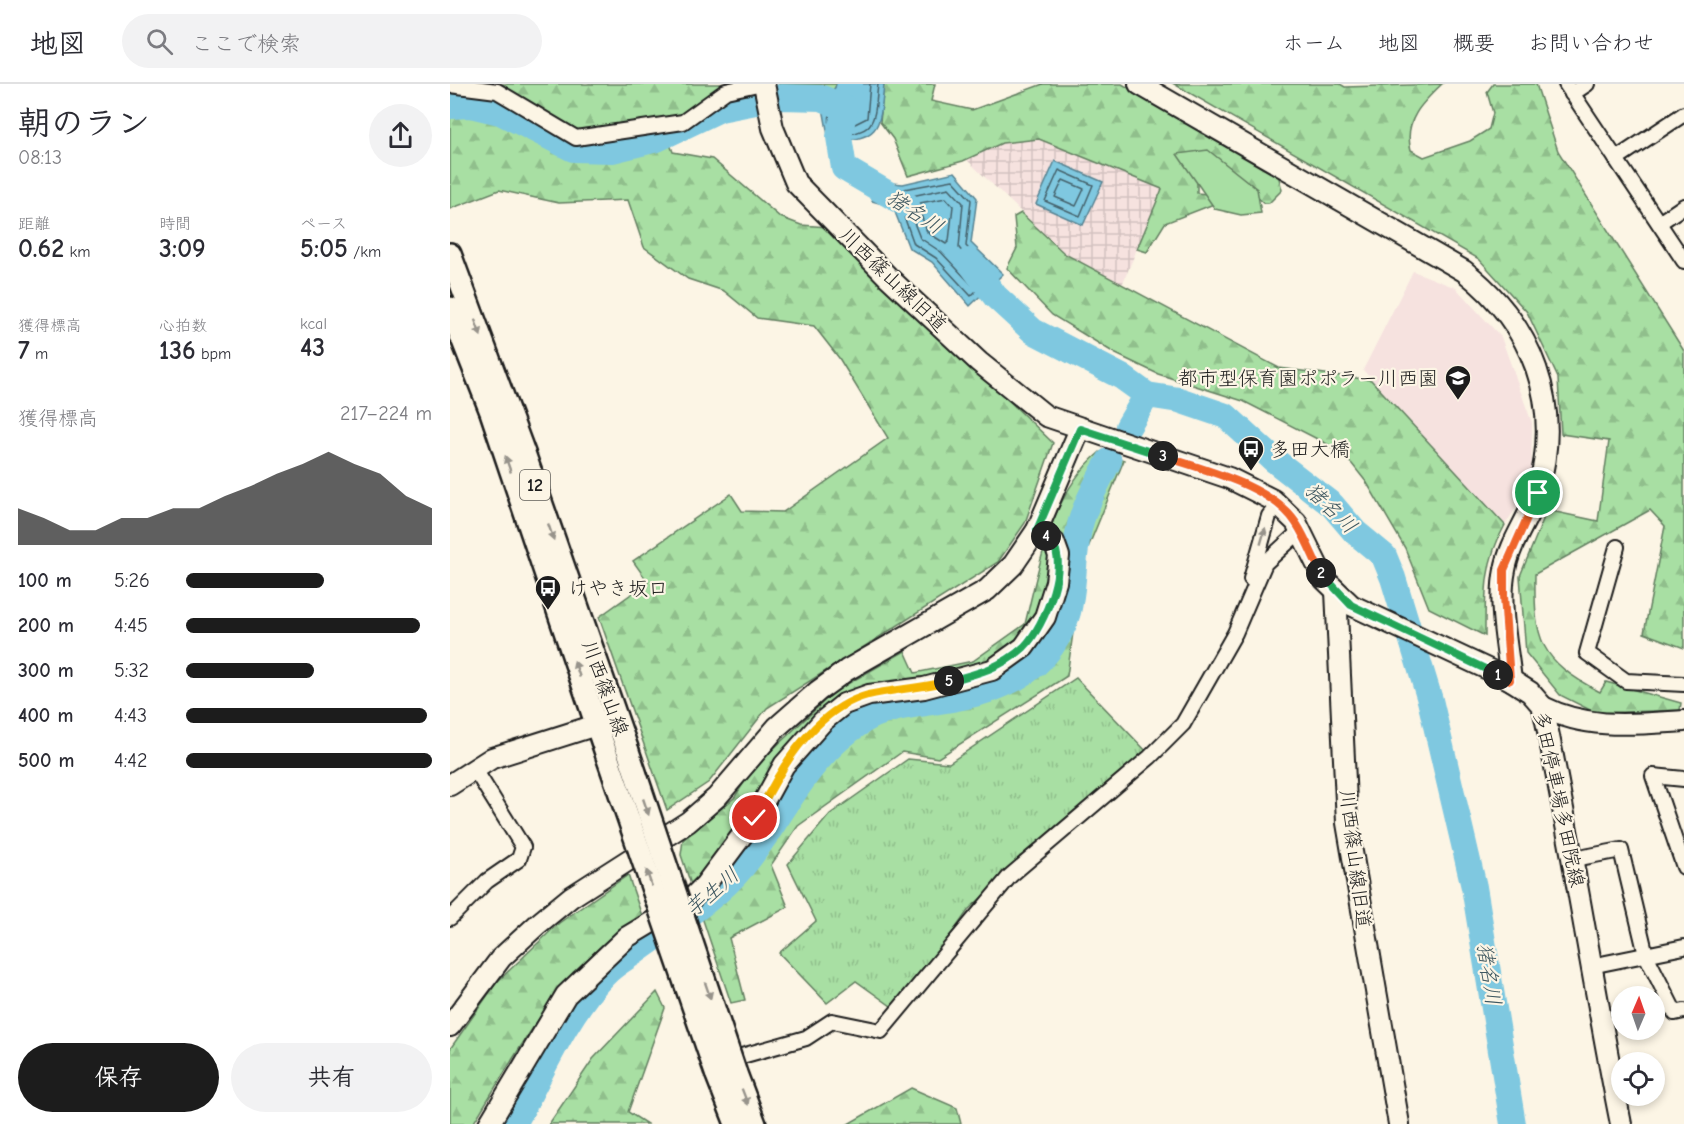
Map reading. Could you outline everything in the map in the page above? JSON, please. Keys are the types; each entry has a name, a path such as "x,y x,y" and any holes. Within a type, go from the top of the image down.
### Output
{"main road":[{"name":"川西篠山線","path":"450,254 524,453 605,722 607,756 727,1068 755,1124"},
{"name":"川西篠山線","path":"450,308 491,412 605,722 628,751 727,1068 736,1124"}],"street":[{"path":"1139,84 1464,271 1498,302 1522,335 1536,363 1547,429 1545,463 1538,493 1504,570 1510,680"},
{"path":"1587,84 1569,89 1684,261"},
{"path":"450,85 497,91 576,138 683,122 726,91 764,92"},
{"name":"川西篠山線旧道","path":"764,92 773,128 796,183 888,277 979,362 1046,416 1229,478 1278,505"},
{"path":"1616,159 1684,114"},
{"path":"1659,223 1684,206"},
{"path":"450,1026 501,958 538,924 571,897 688,822 717,797 777,727 818,691 847,670 987,590 1013,565 1037,530 1080,429"},
{"path":"1235,633 1269,516 1278,505"},
{"name":"多田停車場多田院線","path":"1278,505 1296,522 1324,579 1351,605 1510,680 1530,693 1543,706 1574,859 1591,966 1621,1124"},
{"path":"489,1124 566,995 627,937 692,898 705,885 755,818 784,765 823,721 844,704 869,695 924,688 992,670 1024,646 1045,617 1056,582 1059,556 1054,542 1037,530"},
{"path":"727,1068 807,1038 832,1021 881,1031 1010,876 1150,757 1183,724 1235,633 1265,563 1300,531"},
{"path":"1617,547 1587,653 1626,681 1684,684"},
{"name":"川西篠山線旧道","path":"1336,591 1347,823 1399,1124"},
{"path":"1543,706 1562,717 1607,726 1684,721"},
{"path":"450,784 492,758 605,722"},
{"path":"450,918 487,881 519,859 523,847 474,768"},
{"path":"1684,779 1653,776 1684,867"},
{"path":"1574,859 1621,850 1646,955 1675,1013 1684,1011"},
{"path":"1591,966 1684,947"}],"shaded area":[{"path":"1039,139 1162,189 1122,285 1065,254 966,159 1002,143"},
{"name":"都市型保育園ポポラー川西園","path":"1413,271 1456,288 1501,337 1532,423 1531,484 1505,525 1363,370"}],"green space":[{"path":"450,84 724,84 669,141 673,152 712,159 780,217 801,225 828,227 1053,443 1025,523 998,562 767,708 709,782 667,810 599,617 648,582 633,561 731,494 742,511 783,512 888,438 839,358 814,326 757,318 724,291 688,279 644,247 628,200 559,203 499,190 450,209"},
{"path":"779,84 837,84 823,108 785,105 775,91"},
{"path":"884,84 935,84 931,101 972,110 1043,84 1122,84 1278,174 1282,190 1269,203 1264,203 1205,153 1197,166 1197,193 1217,195 1219,202 1165,223 1147,252 1137,249 1162,189 1039,139 1002,143 963,161 908,176 893,139 880,122"},
{"path":"1174,84 1340,84 1345,87 1442,84 1421,106 1412,121 1409,140 1411,150 1424,157 1470,141 1489,129 1493,113 1487,92 1493,84 1536,84 1558,151 1684,351 1684,648 1644,633 1665,526 1650,510 1535,574 1536,616 1539,632 1552,658 1564,669 1600,692 1606,682 1681,703 1680,710 1596,713 1560,695 1526,653 1520,576 1547,510 1598,521 1609,441 1561,434 1558,378 1527,312 1479,259"},
{"path":"1208,150 1257,189 1261,213 1241,215 1215,209 1177,154"},
{"path":"1021,213 1065,254 1279,368 1371,380 1505,525 1489,566 1485,636 1429,608 1405,548 1367,483 1352,464 1327,444 1243,401 1158,374 1116,354 1052,315 1007,268 1017,248 1014,217"},
{"path":"1100,452 1124,460 1083,560 1067,676 938,758 902,752 798,826 771,865 788,907 729,938 745,1000 731,1003 681,855 683,840 734,798 754,767 835,691 905,651 915,673 973,661 1025,624 1042,554 1058,509 1069,488 1083,469"},
{"path":"1076,678 1147,752 969,909 898,1011 856,981 827,1003 779,953 816,921 788,864 830,814 908,759 949,763"},
{"path":"628,875 643,919 611,937 570,978 519,1049 473,1124 450,1124 450,1049 497,982 559,923"},
{"path":"657,992 665,1008 628,1112 647,1124 549,1124 593,1059"},
{"path":"911,1088 957,1108 961,1124 848,1124"}],"water":[{"path":"837,84 884,84 881,113 874,130 868,135 829,141 823,108"},
{"path":"1055,161 1103,182 1083,225 1036,204"},
{"path":"955,172 977,198 971,243 1003,274 970,306 932,262 909,248 893,207 872,201 880,182 903,184"}],"waterway":[{"name":"猪名川","path":"850,84 839,137 844,168 907,205"},
{"path":"450,106 471,105 500,112 573,149 612,150 657,139 720,109 781,97 822,98 845,108"},
{"name":"猪名川","path":"969,261 995,296 1033,331 1122,377 1147,395 1179,400 1226,416 1274,460 1332,505 1355,532 1384,556 1393,578 1430,700 1474,887 1513,1124"},
{"name":"芋生川","path":"1128,427 1147,395"},
{"name":"芋生川","path":"514,1124 555,1045 591,989 613,967 694,910 732,878 758,847 811,769 843,735 863,721 888,710 962,697 992,689 1020,676 1044,656 1056,640 1064,623 1072,591 1081,521 1109,461"}],"place":[{"name":"都市型保育園ポポラー川西園","path":"1458,401"},
{"name":"多田大橋","path":"1251,472"},
{"name":"けやき坂口","path":"548,611"}],"route":[{"path":"755,818 784,765 823,721 844,704 869,695 924,688 992,670 1024,646 1045,617 1056,582 1059,556 1054,542 1037,530 1080,429 1229,478 1273,500 1296,522 1324,579 1351,605 1510,680 1504,570 1538,493"}]}
